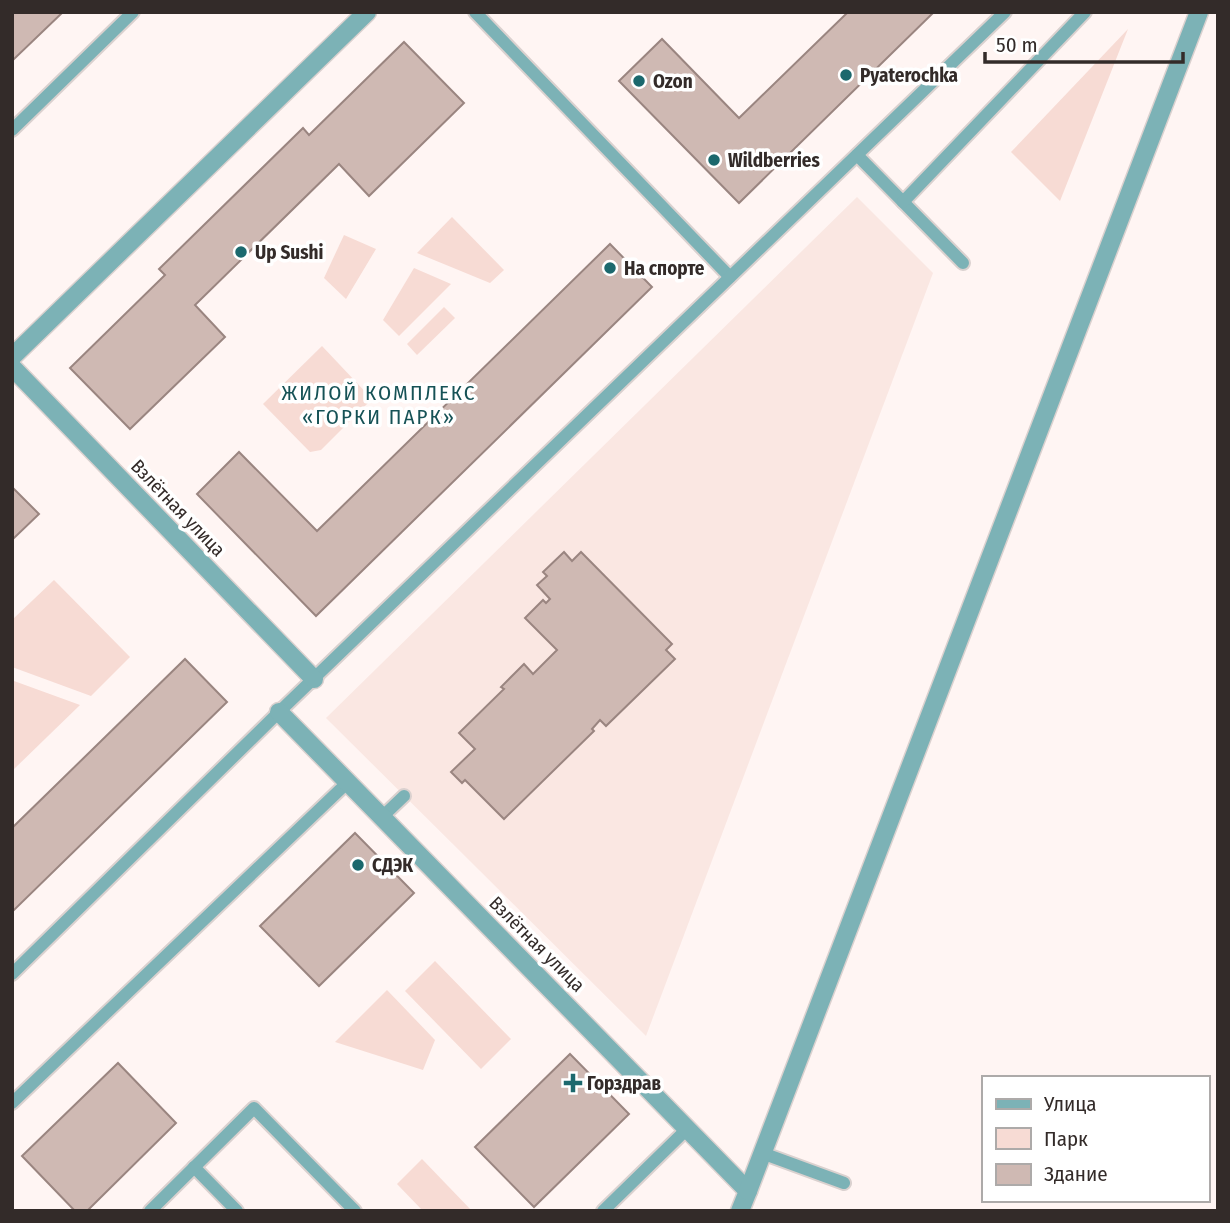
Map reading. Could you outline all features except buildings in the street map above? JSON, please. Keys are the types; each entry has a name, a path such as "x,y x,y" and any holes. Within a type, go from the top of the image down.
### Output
{"street":[{"path":"12,357 366,12"},
{"path":"740,1211 1199,12"},
{"name":"Взлётная улица","path":"12,367 314,679"},
{"name":"Взлётная улица","path":"279,712 748,1191"}],"lane":[{"path":"12,130 133,12"},
{"path":"475,12 730,277"},
{"path":"12,974 279,712 1005,12"},
{"path":"903,202 1086,12"},
{"path":"857,155 963,263"},
{"path":"12,1103 348,782"},
{"path":"383,817 404,796"},
{"path":"150,1211 254,1108 355,1211"},
{"path":"603,1211 687,1129"},
{"path":"762,1153 844,1183"},
{"path":"194,1167 237,1211"}],"shaded area":[{"path":"857,197 933,273 646,1036 326,718"}],"green space":[{"path":"1128,29 1060,201 1011,152"},
{"path":"452,217 504,270 490,283 417,253"},
{"path":"344,235 376,249 346,299 324,278"},
{"path":"414,268 451,284 399,336 383,320"},
{"path":"444,307 455,318 417,355 407,344"},
{"path":"322,346 372,399 321,450 310,452 263,404"},
{"path":"54,580 130,657 91,696 12,667 12,620"},
{"path":"14,681 80,705 12,771 12,683"},
{"path":"435,961 511,1039 481,1069 405,991"},
{"path":"387,990 435,1040 423,1070 335,1042"},
{"path":"422,1159 472,1211 423,1211 397,1184"}],"place":[{"name":"Pyaterochka","path":"846,75"},
{"name":"Ozon","path":"639,81"},
{"name":"Wildberries","path":"714,160"},
{"name":"Up Sushi","path":"241,252"},
{"name":"На спорте","path":"610,268"},
{"name":"СДЭК","path":"358,865"},
{"name":"Горздрав","path":"573,1083"}],"district":[{"name":"ЖИЛОЙ КОМПЛЕКС «ГОРКИ ПАРК»","path":"379,405"}]}
